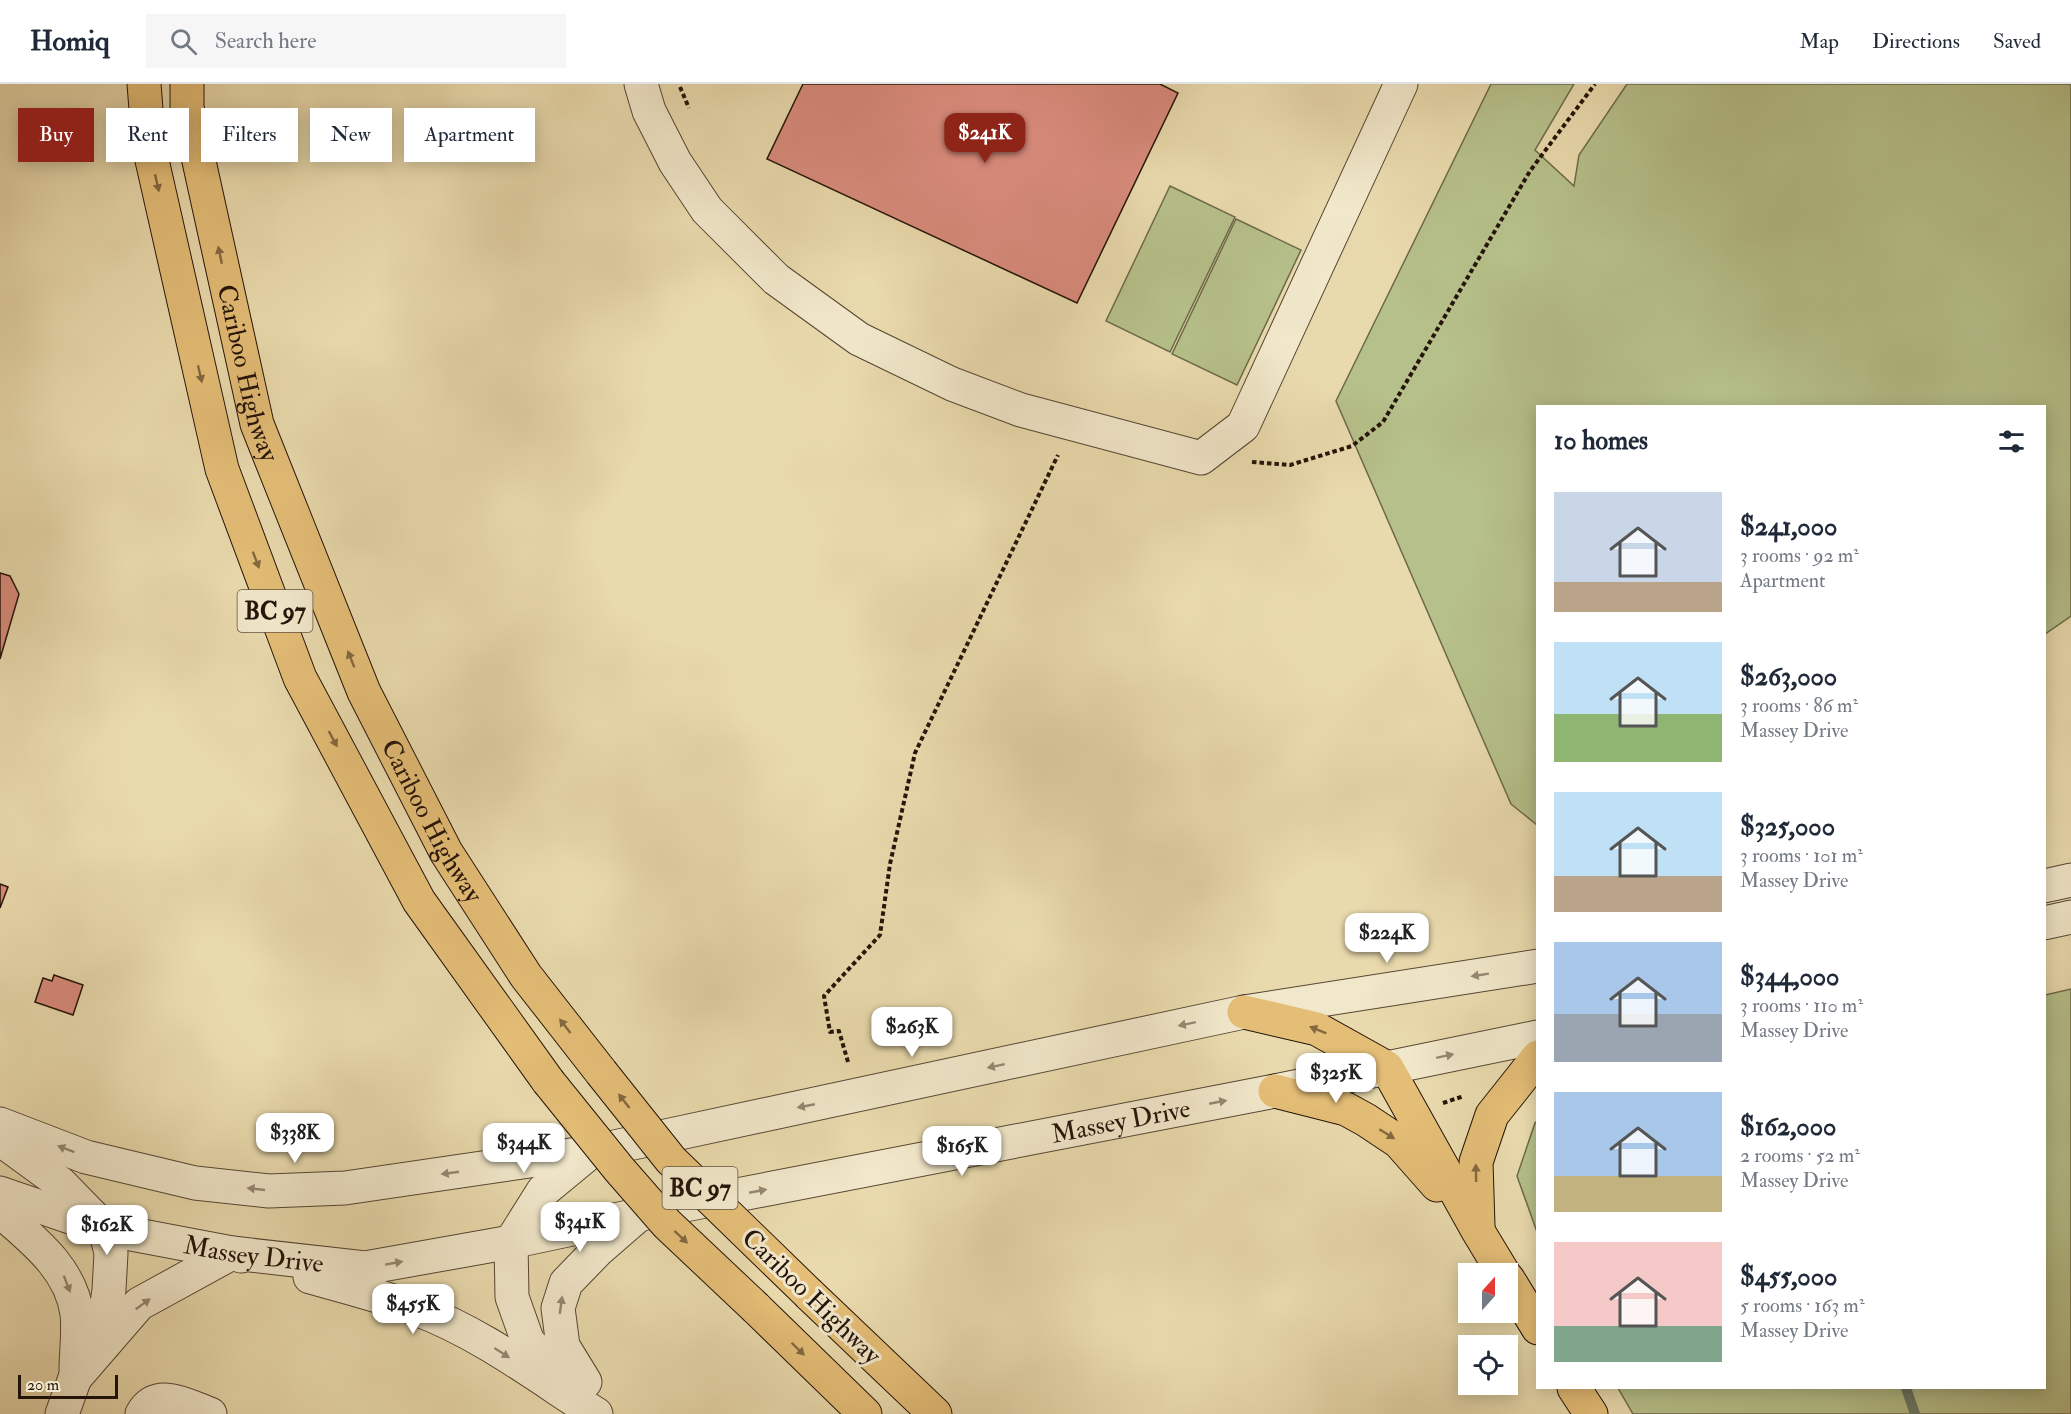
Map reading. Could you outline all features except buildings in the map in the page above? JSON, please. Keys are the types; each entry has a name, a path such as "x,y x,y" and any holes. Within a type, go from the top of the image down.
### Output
{"highway":[{"name":"Cariboo Highway","path":"144,84 149,147 222,469 300,678 419,901 548,1081 619,1169 667,1224 865,1414"},
{"name":"Cariboo Highway","path":"187,84 188,106 257,424 364,692 446,852 526,976 671,1160 935,1414"},
{"path":"1244,1012 1317,1029 1388,1068 1497,1263"},
{"path":"1478,1231 1476,1162 1492,1114 1536,1059"},
{"path":"1275,1091 1346,1109 1399,1142 1478,1231"},
{"path":"1518,1295 1536,1325"},
{"path":"1575,1389 1591,1414"}],"street":[{"path":"641,84 649,111 675,162 707,210 776,279 859,339 952,384 1021,410 1201,458 1243,426 1401,84"},
{"path":"2046,885 2071,880"},
{"path":"2046,923 2071,918"},
{"path":"0,1124 86,1157 195,1183 269,1191 345,1188 591,1152 1244,1012 1536,966"},
{"name":"Massey Drive","path":"0,1193 105,1230 232,1253 365,1268 511,1242 1536,1037"},
{"path":"0,1138 60,1183 105,1230 111,1253 104,1324 75,1378 62,1414"},
{"path":"591,1152 543,1191 511,1242 512,1297 528,1342 603,1414"},
{"path":"0,1211 43,1248 65,1276 77,1313 75,1378"},
{"path":"603,1414 563,1346 558,1308 566,1283 598,1250 639,1215"},
{"path":"75,1378 138,1304 232,1253 417,1309 485,1342 596,1414"},
{"path":"142,1414 151,1404 159,1400 173,1400 210,1414"}],"path":[{"path":"678,84 692,116"},
{"path":"1201,458 1290,465 1352,446 1383,422 1530,171 1595,84"},
{"path":"850,1069 839,1031 830,1032 824,996 879,935 890,864 915,753 1073,424"},
{"path":"1437,1105 1469,1094"}],"green space":[{"path":"1491,84 1574,84 1535,150 1574,186 1579,155 1627,84 2071,84 2071,616 2046,633 2046,405 1536,405 1536,824 1511,804 1336,401"},
{"path":"1170,186 1235,217 1170,352 1106,321"},
{"path":"1236,219 1301,250 1237,385 1172,354"},
{"path":"2071,989 2071,1414 1633,1414 1619,1389 2046,1389 2046,995"},
{"path":"1536,1122 1536,1229 1517,1176"}],"waterway":[{"path":"1906,1389 1915,1414"}]}
